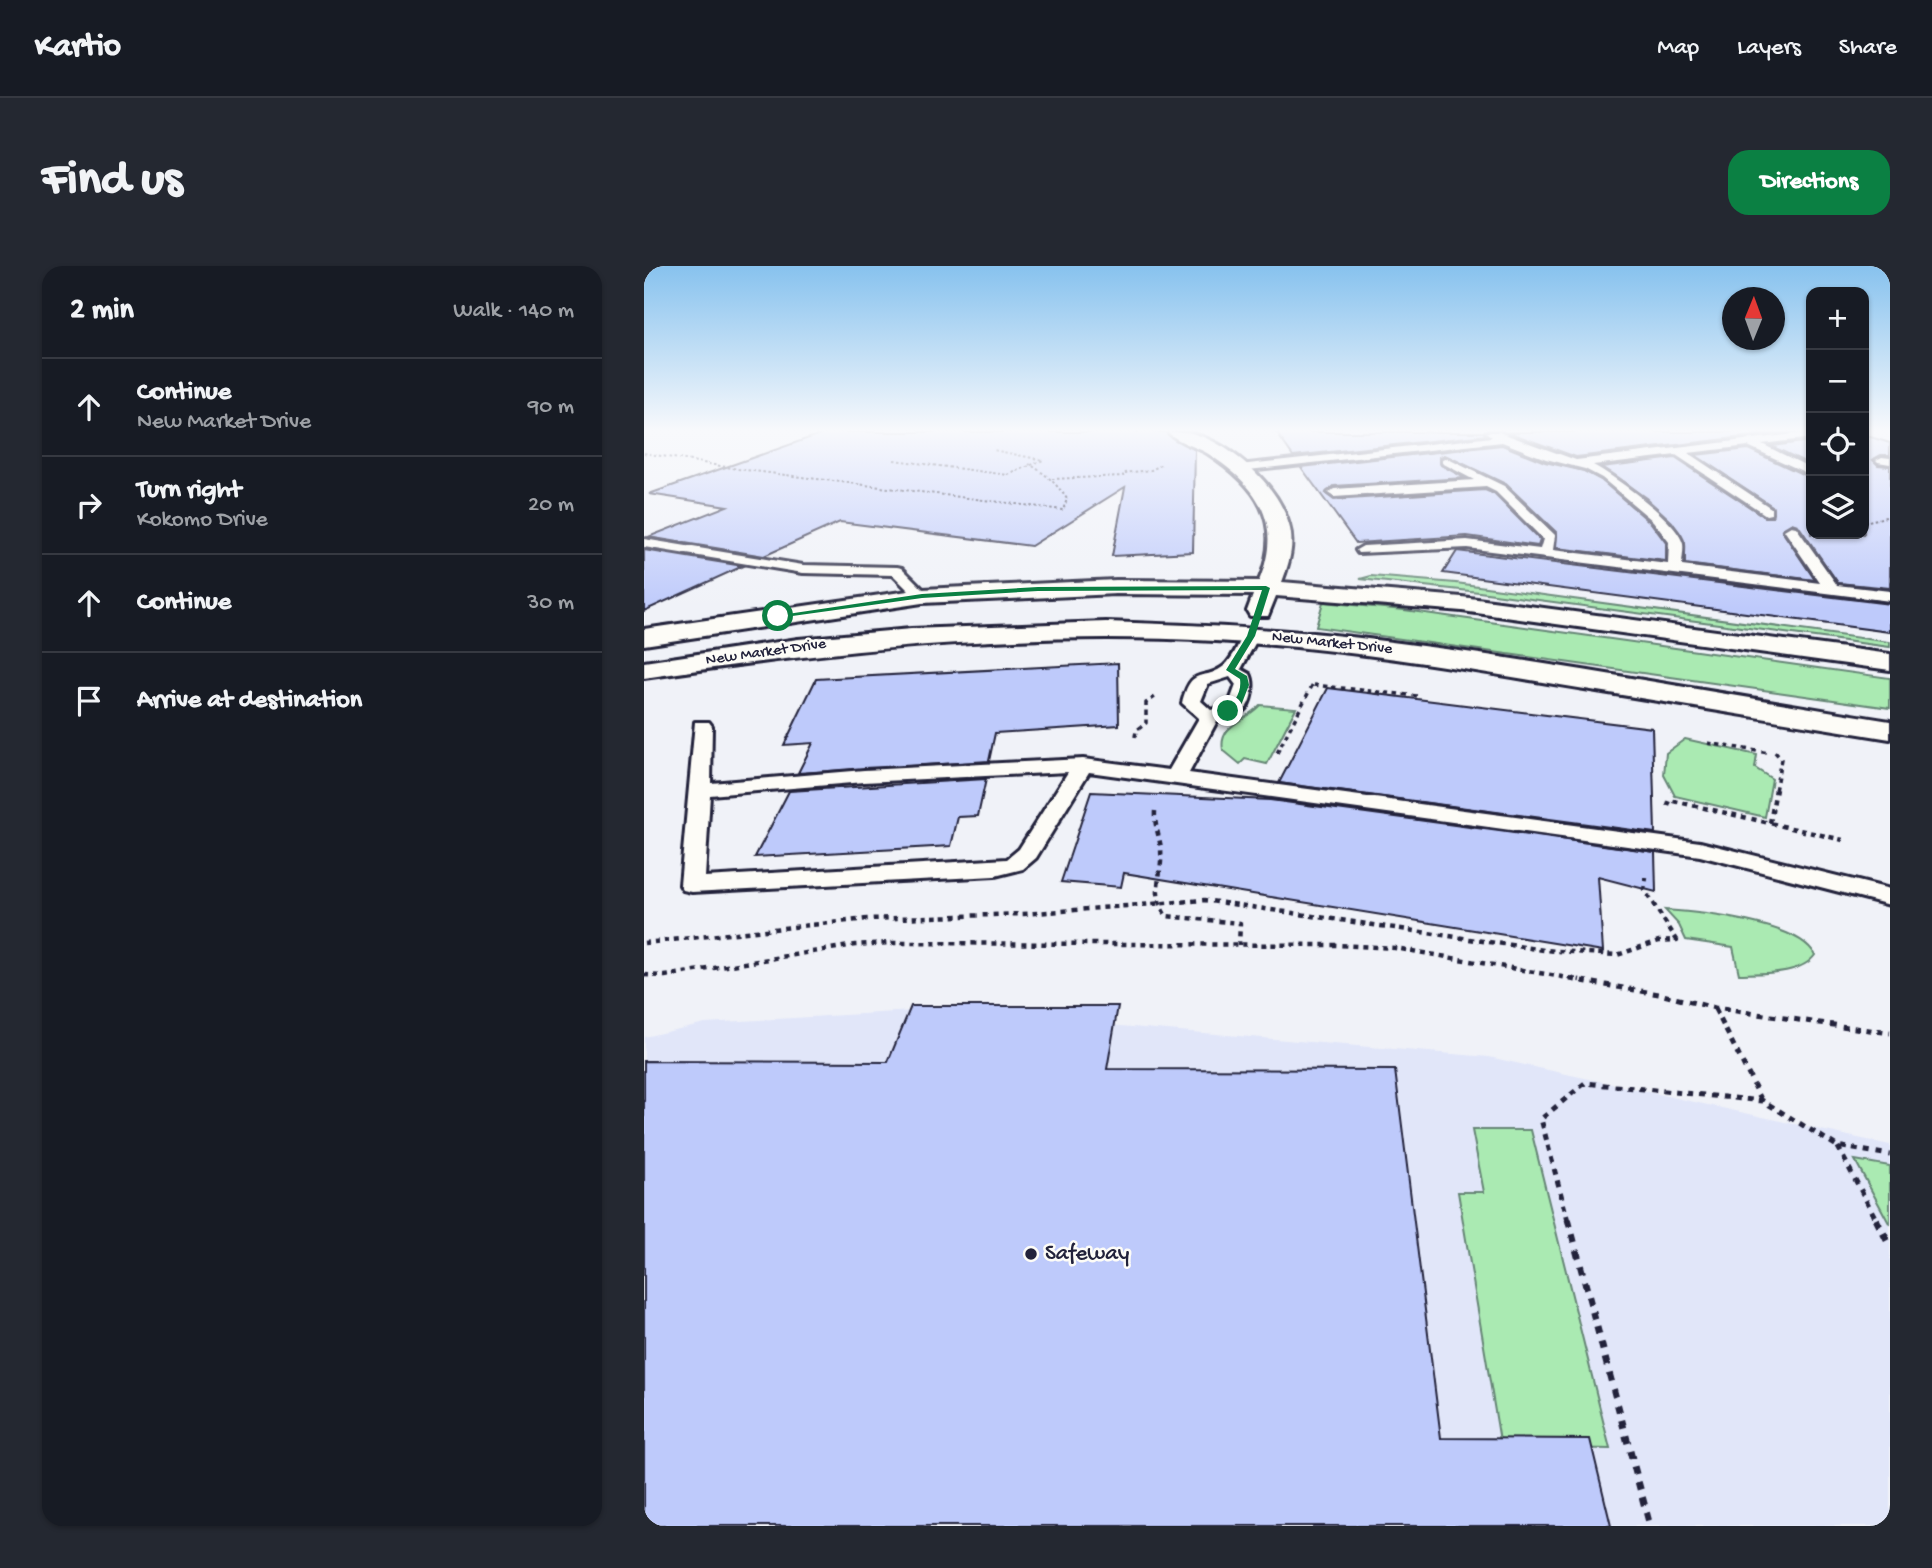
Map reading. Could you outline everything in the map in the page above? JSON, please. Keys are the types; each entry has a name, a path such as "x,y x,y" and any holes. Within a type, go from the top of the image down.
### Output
{"street":[{"path":"1251,636 1266,588 1276,569 1281,542 1274,513 1259,491"},
{"name":"New Market Drive","path":"644,637 922,596 1116,587 1266,588 1462,604 1890,662"},
{"name":"New Market Drive","path":"644,670 799,647 911,637 1106,630 1251,636 1438,657 1890,730"}],"lane":[{"path":"1334,493 1368,491"},
{"path":"1502,491 1550,538 1545,553"},
{"path":"1624,491 1658,518 1676,542 1675,569"},
{"path":"1736,491 1766,511"},
{"path":"1791,530 1832,589"},
{"path":"644,543 803,569 897,571 922,596"},
{"path":"1363,550 1467,544 1890,596"},
{"path":"1230,670 1251,636"},
{"path":"1176,778 1209,717 1237,707 1245,685 1244,678 1230,670 1206,676 1192,694 1191,703 1209,717"},
{"path":"702,726 692,885 995,869 1015,864 1028,853 1083,765"},
{"path":"700,790 877,775 1083,765 1700,849 1890,897"}],"path":[{"path":"911,491 1063,510 1067,499 1060,491"},
{"path":"1869,521 1890,516"},
{"path":"1275,756 1314,685 1305,680"},
{"path":"1769,745 1781,759 1770,823"},
{"path":"644,943 867,919 911,920 1204,900 1448,937 1617,955 1659,941 1677,940 1644,890 1655,843 1670,800 1843,839"},
{"path":"1159,802 1153,829 1161,850 1154,886 1157,904 1166,916 1240,923 1239,945"},
{"path":"644,975 665,976 855,945 1239,945 1395,948 1659,994 1715,1008 1890,1033"},
{"path":"1715,1008 1763,1101"},
{"path":"1650,1526 1541,1119 1585,1083 1763,1101 1838,1146 1890,1155"},
{"path":"1838,1146 1890,1247"}],"shaded area":[{"name":"Safeway","path":"930,1010 1489,1057 1890,1145 1890,1526 644,1526 644,1037 705,1023"}],"green space":[{"path":"1371,576 1456,583 1890,642 1890,647 1479,592 1360,579"},
{"path":"1323,602 1404,610 1890,678 1890,708 1316,627"},
{"path":"1260,705 1296,708 1267,764 1245,759 1240,764 1223,750 1225,735"},
{"path":"1685,739 1757,755 1755,768 1772,779 1765,817 1675,796 1664,775 1666,753"},
{"path":"1665,910 1701,913 1770,927 1806,944 1815,955 1809,962 1791,970 1739,974 1733,947 1686,940 1679,925"},
{"path":"1472,1130 1531,1130 1610,1449 1501,1447 1458,1192 1484,1192"},
{"path":"1855,1160 1890,1166 1890,1225"}],"building":[{"path":"658,491 1119,491 1031,546 840,522 764,556 648,537 727,506 649,494"},
{"path":"1124,491 1194,491 1193,552 1112,556"},
{"path":"1318,491 1329,491 1326,494 1334,500 1487,491 1494,494 1540,540 1538,546 1467,536 1356,543"},
{"path":"1513,491 1614,491 1651,523 1666,543 1666,561 1556,548 1557,533"},
{"path":"1636,491 1725,491 1765,517 1772,517 1772,506 1749,491 1806,491 1806,537 1798,525 1792,523 1782,531 1815,580 1685,564 1685,543 1672,522"},
{"path":"1869,491 1890,491 1890,588 1838,583 1808,539 1869,539"},
{"path":"644,550 743,566 644,611"},
{"path":"1457,551 1890,604 1890,632 1443,573"},
{"path":"1118,663 1119,725 995,733 989,761 798,773 813,743 784,745 816,679"},
{"path":"1328,688 1652,728 1655,833 1279,783"},
{"path":"986,779 978,816 958,817 951,846 755,857 789,791"},
{"path":"1091,792 1270,800 1655,852 1656,892 1598,877 1603,951 1124,873 1121,887 1061,882"},
{"name":"Safeway","path":"911,1006 1118,1006 1107,1069 1395,1070 1441,1438 1590,1439 1611,1526 644,1526 644,1061 888,1062"}],"place":[{"name":"Safeway","path":"1031,1254"}],"route":[{"path":"778,616 922,596 1038,589 1266,588 1251,636 1230,670 1244,678 1245,685 1237,707 1228,711"}]}
